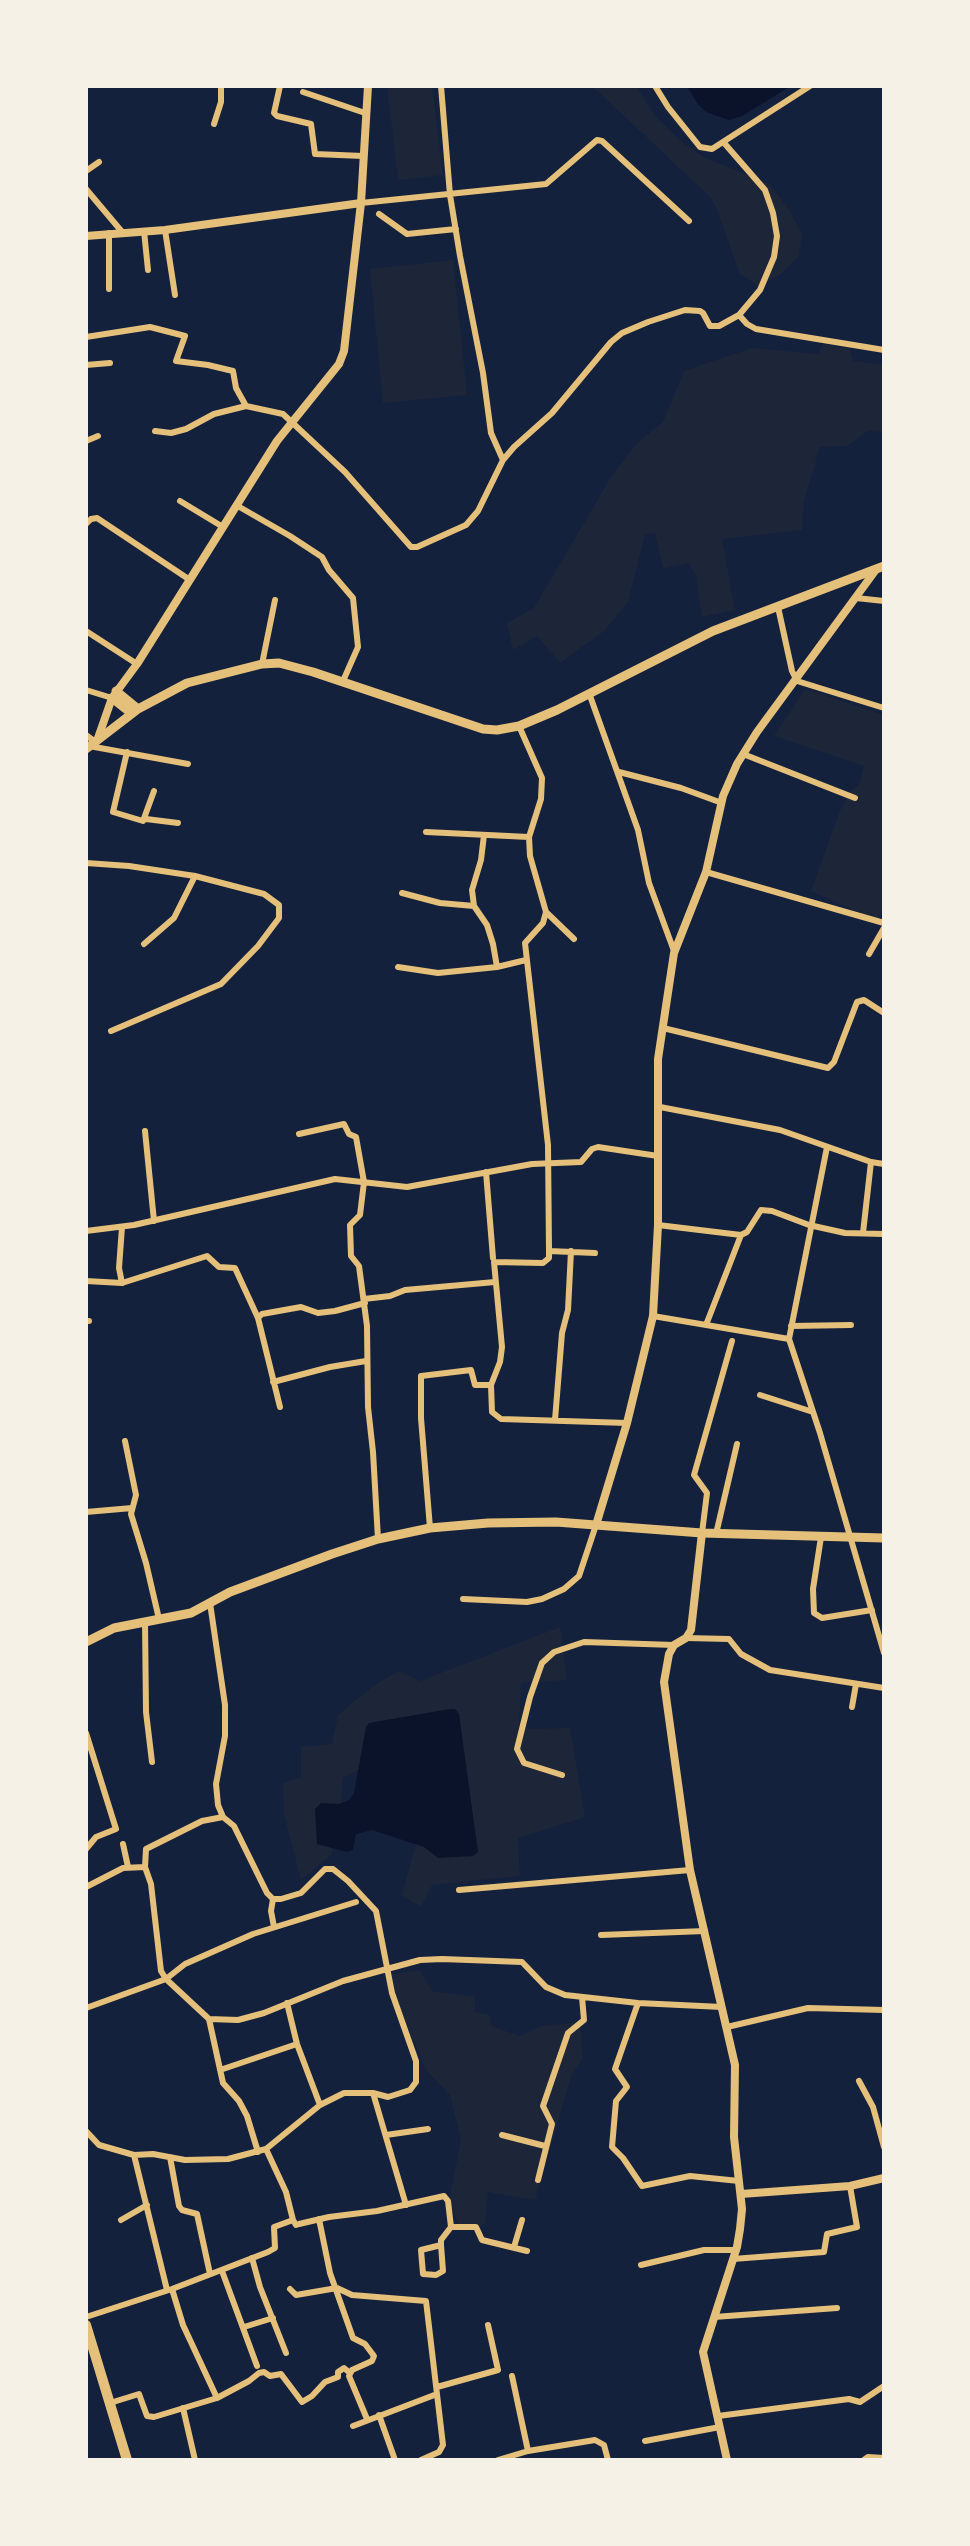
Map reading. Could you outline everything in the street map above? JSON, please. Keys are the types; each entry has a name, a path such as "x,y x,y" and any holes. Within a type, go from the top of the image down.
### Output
{"main road":[{"path":"91,742 134,711 187,683 262,664 279,663 343,681 483,729 519,726 713,631 879,569"},
{"path":"114,695 134,711"},
{"path":"86,1642 114,1628 191,1613 298,1566 378,1539 430,1528 517,1522 716,1534 884,1538"},
{"path":"86,2325 127,2460"}],"street":[{"path":"214,124 221,102 221,86"},
{"path":"280,86 274,113 311,124 315,154 363,156"},
{"path":"188,764 91,742 114,695 137,664 277,441 339,364 344,351 361,203 368,86"},
{"path":"441,86 450,195 491,433 503,460"},
{"path":"655,86 700,147 715,149 810,86"},
{"path":"303,92 365,113"},
{"path":"86,236 165,230 361,203 546,184 597,140 602,141 689,221"},
{"path":"155,431 171,433 186,429 214,414 246,406 283,414 345,472 411,547 466,525 478,511 503,460 552,413 622,333 685,310 703,313 713,327 719,326 741,317 760,290 774,257 777,236 773,213 765,190 725,144"},
{"path":"86,171 99,162"},
{"path":"86,189 123,233"},
{"path":"379,214 407,234 456,229"},
{"path":"165,230 175,295"},
{"path":"144,231 148,270"},
{"path":"109,233 109,289"},
{"path":"741,317 756,329 884,350"},
{"path":"86,337 150,327 185,336 176,361 233,371 236,388 246,406"},
{"path":"86,365 110,363"},
{"path":"86,441 98,436"},
{"path":"180,501 223,527"},
{"path":"236,505 318,554 353,598 358,647 343,681"},
{"path":"88,522 97,518 190,580"},
{"path":"463,1599 527,1602 542,1599 564,1589 581,1573 627,1423 653,1316 658,1225 658,1059 674,953 706,872 731,777 743,754 879,569"},
{"path":"856,598 884,601"},
{"path":"262,664 275,600"},
{"path":"778,607 797,681 884,708"},
{"path":"86,631 137,664"},
{"path":"86,690 114,695"},
{"path":"589,693 638,830 649,883 674,953"},
{"path":"519,726 542,778 541,799 529,837 530,856 546,912 574,939"},
{"path":"127,752 114,814 140,821 178,823"},
{"path":"743,754 855,798"},
{"path":"619,772 722,803"},
{"path":"146,819 154,791"},
{"path":"426,832 529,837"},
{"path":"484,835 472,890 474,906 487,925 497,967"},
{"path":"86,863 195,876 264,894 279,905 279,918 258,946 221,984 111,1031"},
{"path":"706,872 884,926 869,954"},
{"path":"144,944 174,918 195,876"},
{"path":"402,893 440,903 474,906"},
{"path":"546,912 543,923 525,943 549,1162 549,1258 543,1263 494,1262 502,1347 491,1385 492,1412 495,1416 627,1423"},
{"path":"398,967 438,973 497,967 526,960"},
{"path":"663,1028 828,1068 834,1062 857,1002 864,1000 884,1013"},
{"path":"660,1107 780,1130 884,1164"},
{"path":"299,1134 344,1124 349,1134 356,1137 364,1182 360,1215 350,1225 351,1256 359,1266 367,1326 366,1361 378,1539"},
{"path":"145,1131 154,1221"},
{"path":"86,1231 154,1221 335,1179 407,1187 549,1162 581,1162 592,1149 598,1147 658,1156"},
{"path":"827,1147 809,1225 789,1339 852,1538 884,1653"},
{"path":"863,1233 871,1162"},
{"path":"486,1172 493,1258"},
{"path":"658,1225 741,1235 747,1232 761,1210 845,1233 884,1234"},
{"path":"122,1227 119,1268 122,1283"},
{"path":"706,1325 741,1235"},
{"path":"549,1251 595,1253"},
{"path":"555,1420 562,1333 568,1310 571,1251"},
{"path":"86,1281 122,1283 207,1256 219,1267 235,1268 258,1318 280,1407"},
{"path":"258,1318 262,1314 301,1307 318,1313 335,1311 405,1290 495,1282"},
{"path":"653,1316 789,1339"},
{"path":"791,1326 851,1325"},
{"path":"686,1638 693,1621 707,1493 694,1475 732,1341"},
{"path":"273,1382 366,1361"},
{"path":"430,1528 421,1378 423,1374 471,1370 475,1385 491,1385"},
{"path":"760,1395 813,1412"},
{"path":"125,1441 136,1495 131,1514 159,1619"},
{"path":"716,1534 737,1444"},
{"path":"86,1512 132,1508"},
{"path":"821,1537 813,1589 814,1613 822,1618 872,1610"},
{"path":"210,1603 225,1705 225,1736 216,1784 223,1817"},
{"path":"145,1622 146,1712 152,1762"},
{"path":"562,1775 524,1763 517,1749 542,1663 554,1652 584,1642 674,1645 686,1638 729,1639 741,1654 770,1670 884,1688"},
{"path":"674,1645 665,1665 664,1682 690,1870 735,2065 734,2137 742,2215 734,2254 703,2352 727,2460"},
{"path":"852,1707 856,1684"},
{"path":"86,1733 116,1829 96,1837 86,1849"},
{"path":"86,2131 94,2142 108,2149 134,2155 201,2160 258,2152 266,2149 320,2105 344,2093 373,2093 388,2097 410,2090 416,2082 416,2061 386,1968 374,1908 333,1869 321,1871 301,1893 273,1899 267,1893 234,1826 223,1817 209,1818 150,1845 146,1849 145,1867 151,1884 161,1971 209,2019 226,2090 239,2101 247,2116 258,2152"},
{"path":"123,1844 128,1867"},
{"path":"86,1887 128,1867 145,1867"},
{"path":"459,1890 690,1870"},
{"path":"273,1899 271,1911 274,1927"},
{"path":"86,2008 166,1979 185,1964 253,1934 356,1902"},
{"path":"601,1935 705,1931"},
{"path":"209,2019 226,2021 249,2017 386,1968 420,1960 442,1959 522,1962 546,1987 565,1995 638,2003 722,2007"},
{"path":"538,2180 552,2124 543,2106 568,2033 584,2020 582,1997"},
{"path":"287,2003 297,2044 320,2105"},
{"path":"638,2003 615,2069 627,2087 616,2101 612,2147 642,2186 690,2176 739,2181"},
{"path":"727,2027 808,2008 884,2010"},
{"path":"220,2070 297,2044"},
{"path":"859,2081 873,2107 884,2147"},
{"path":"373,2093 406,2205"},
{"path":"386,2135 428,2129"},
{"path":"502,2135 545,2146"},
{"path":"86,2146 94,2142"},
{"path":"266,2149 286,2192 296,2225 444,2196 448,2201 451,2227 441,2239 443,2271 436,2275 423,2274 421,2250 441,2245"},
{"path":"134,2155 170,2290 217,2398"},
{"path":"170,2157 179,2206 182,2210 197,2214 210,2274"},
{"path":"741,2194 850,2186 884,2178"},
{"path":"641,2265 704,2250 734,2254 824,2252 827,2234 857,2227 850,2186"},
{"path":"121,2220 147,2205"},
{"path":"319,2219 330,2273 353,2338 365,2344 374,2356 372,2361 350,2373"},
{"path":"86,2317 170,2290 275,2248 274,2227 293,2220"},
{"path":"514,2247 522,2220"},
{"path":"451,2227 476,2227 482,2240 527,2251"},
{"path":"252,2258 286,2353"},
{"path":"222,2271 257,2366"},
{"path":"290,2289 296,2295 337,2288 352,2295 426,2301 442,2449 421,2460"},
{"path":"714,2317 837,2308"},
{"path":"244,2327 273,2318"},
{"path":"353,2426 437,2390 498,2370 488,2325"},
{"path":"110,2403 139,2394 148,2417 217,2398 259,2373 270,2376 279,2373 302,2402 325,2382 338,2377 338,2372 344,2368 350,2373 367,2419"},
{"path":"512,2376 528,2451"},
{"path":"718,2416 849,2399 860,2402 884,2386"},
{"path":"183,2408 195,2460"},
{"path":"379,2415 395,2460"},
{"path":"645,2441 720,2427"},
{"path":"498,2460 528,2451 595,2440 604,2445 608,2460"},
{"path":"864,2460 868,2457 884,2458"}],"shaded area":[{"path":"387,86 432,86 443,175 398,180"},
{"path":"592,86 636,86 655,116 682,142 705,158 770,184 802,234 799,256 780,275 759,286 740,274 716,207 709,196"},
{"path":"687,86 791,86 742,116 729,120 706,112"},
{"path":"453,260 467,395 383,403 370,269"},
{"path":"823,344 850,349 853,361 884,365 884,432 868,431 847,446 820,447 804,501 802,530 722,539 735,610 702,617 696,576 688,563 663,568 655,533 645,534 628,602 603,632 560,663 537,636 513,650 507,623 534,608 611,477 637,443 663,422 684,371 752,348 818,354"},
{"path":"805,689 884,715 884,908 877,921 811,891 840,811 849,793 860,783 864,766 774,736"},
{"path":"560,1627 567,1680 521,1683 519,1729 570,1728 585,1817 518,1838 520,1876 432,1885 421,1907 402,1895 414,1850 429,1819 366,1766 343,1778 339,1822 331,1855 301,1880 284,1814 283,1783 301,1777 301,1747 332,1744 338,1715 373,1686 399,1671 420,1681"},
{"path":"455,1709 459,1714 478,1852 473,1856 438,1858 424,1847 372,1830 356,1834 353,1850 347,1852 317,1844 315,1809 321,1803 339,1804 349,1800 354,1793 369,1723"},
{"path":"420,1970 432,1991 475,1997 475,2012 490,2015 491,2026 520,2036 541,2026 580,2022 583,2057 571,2077 535,2200 488,2192 485,2224 460,2230 449,2200 461,2140 450,2095 426,2070 395,1998 392,1974"}]}
